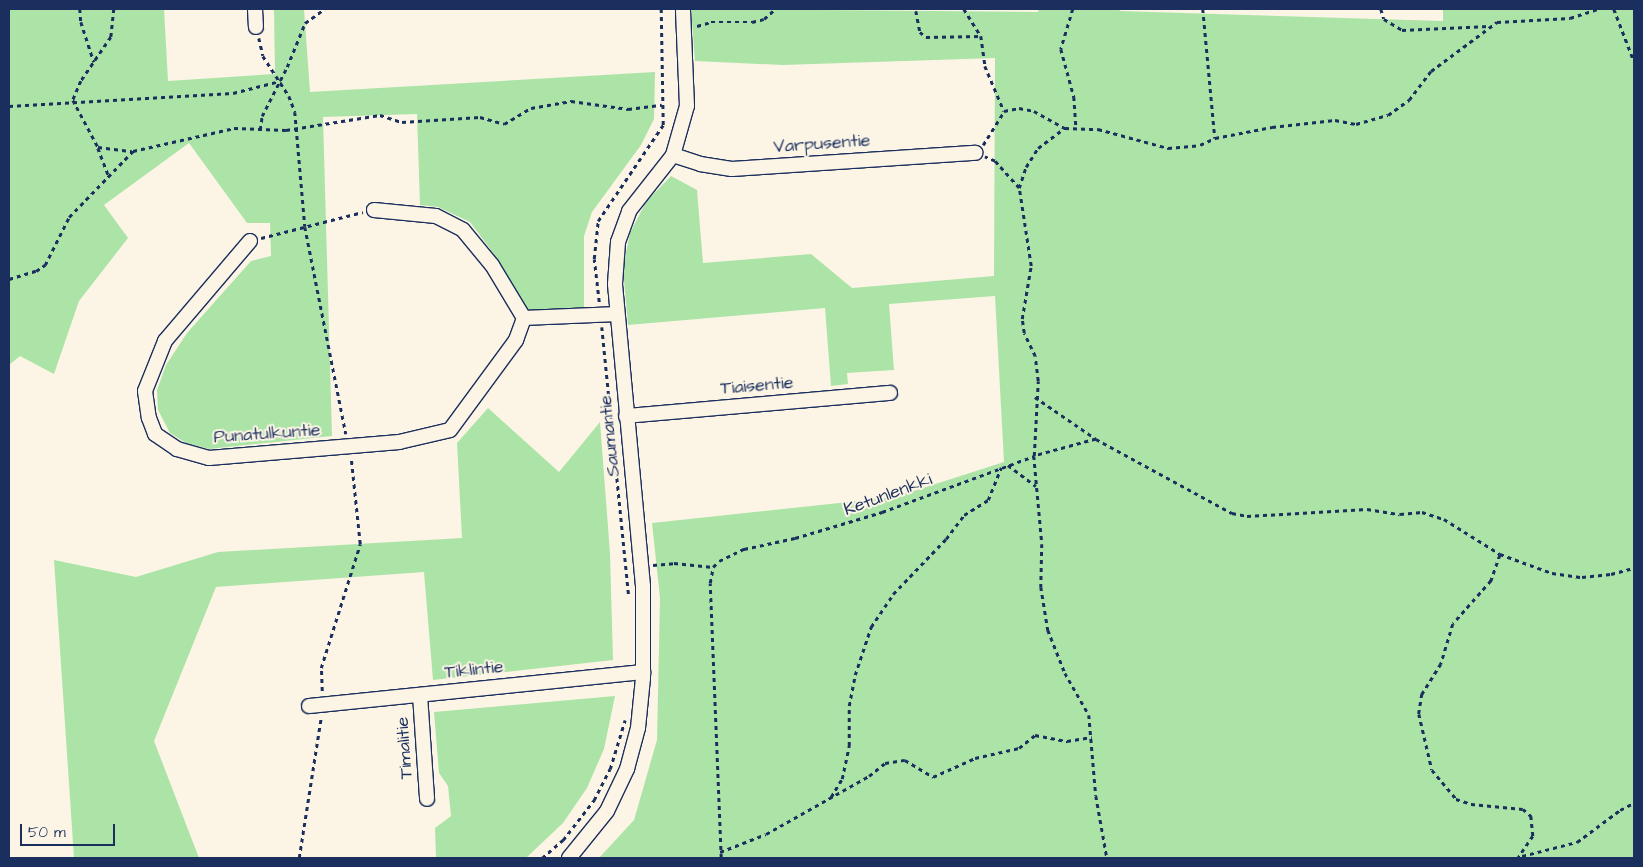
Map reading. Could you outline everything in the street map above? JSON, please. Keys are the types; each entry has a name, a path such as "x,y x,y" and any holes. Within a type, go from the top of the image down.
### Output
{"street":[{"path":"255,9 256,27"},
{"name":"Saumantie","path":"569,858 607,811 627,769 638,728 643,672 642,565 626,416 615,284 618,242 629,211 673,155 687,106 683,9"},
{"name":"Varpusentie","path":"673,155 700,164 732,169 975,153"},
{"path":"374,210 436,216 463,230 492,265 524,318 618,314"},
{"name":"Punatulkuntie","path":"250,241 165,341 145,391 148,418 155,434 178,449 208,458 416,440 450,430 516,340 524,318"},
{"name":"Tiaisentie","path":"626,416 890,393"},
{"name":"Tiklintie","path":"316,706 643,672"},
{"name":"Timalitie","path":"420,695 427,799"}],"path":[{"path":"80,9 81,22 94,62"},
{"path":"73,100 94,62 111,37 114,9"},
{"path":"260,130 262,116 280,82 305,22 324,9"},
{"path":"684,31 711,22 764,19 775,9"},
{"path":"964,9 981,36 985,66 1004,111"},
{"path":"1073,9 1061,48 1074,97 1076,129"},
{"path":"1203,9 1216,138"},
{"path":"1381,9 1384,19 1402,30 1491,26"},
{"path":"1019,188 995,161 975,153 1004,111 1019,108 1034,111 1065,128 1098,129 1168,148 1200,145 1216,138 1319,121 1356,124 1388,115 1409,100 1431,71 1491,26 1506,20 1570,18 1597,9"},
{"path":"1614,9 1634,61"},
{"path":"916,11 920,32 926,37 981,36"},
{"path":"256,27 263,56 280,82 295,112 305,227 355,478 360,544 321,668 316,706 315,769 299,858"},
{"path":"9,106 43,106 73,100 233,93 280,82"},
{"path":"73,100 98,147 109,177"},
{"path":"98,147 133,151 234,128 260,130 296,128 380,114 402,122 480,117 504,124 531,108 571,101 628,109 662,104"},
{"path":"1065,128 1038,148 1026,167 1019,188 1031,266 1022,319 1024,333 1035,356 1038,381 1035,398 1034,456 1042,544 1042,587 1048,630 1065,673 1089,715 1096,796 1107,858"},
{"path":"9,279 45,265 64,225 133,151"},
{"path":"250,241 374,210"},
{"path":"1035,398 1096,439 1232,513 1247,516 1366,509 1400,514 1422,512 1444,519 1500,554 1552,573 1582,576 1612,574 1634,568"},
{"path":"610,422 629,608"},
{"name":"Ketunlenkki","path":"713,567 719,561 744,549 795,538 882,512 1001,467 1096,439"},
{"path":"1008,465 1036,486"},
{"path":"830,798 842,779 849,746 849,706 853,683 871,627 893,594 946,539 964,515 988,500 1001,467"},
{"path":"1500,554 1491,581 1453,624 1441,664 1422,694 1419,714 1432,770 1456,799 1471,804 1523,809 1531,816 1533,836 1519,857"},
{"path":"642,565 674,563 713,567 710,583 721,858"},
{"path":"542,858 563,840 594,800 610,769 626,718"},
{"path":"720,852 766,834 830,798 885,763 898,760 933,777 975,758 1019,748 1035,735 1067,741 1092,737"},
{"path":"1519,857 1577,842 1620,810 1634,804"}],"green space":[{"path":"9,9 164,9 168,81 275,74 274,9 304,9 310,92 655,72 654,119 641,145 592,212 584,236 584,309 527,311 494,254 470,222 438,207 420,205 417,114 323,117 332,436 209,449 186,443 170,433 158,410 157,390 166,365 187,333 251,261 271,256 270,223 247,223 189,143 104,205 128,238 79,301 54,374 20,356 9,365"},
{"path":"691,9 1038,12 1039,9 1119,9 1120,11 1443,21 1443,9 1634,9 1634,858 599,858 634,820 657,740 660,598 652,523 895,497 1004,462 995,296 889,304 894,370 847,373 848,384 831,386 825,308 628,325 623,268 630,233 646,202 671,176 697,190 703,263 811,254 852,288 994,276 995,58 783,65 695,61"},
{"path":"488,408 559,472 600,422 610,553 613,660 433,680 424,572 216,587 154,741 199,858 74,858 54,560 136,577 218,552 462,538 457,443"},
{"path":"615,696 604,749 587,788 563,823 526,858 436,858 435,828 451,816 448,786 439,773 434,712"}]}
